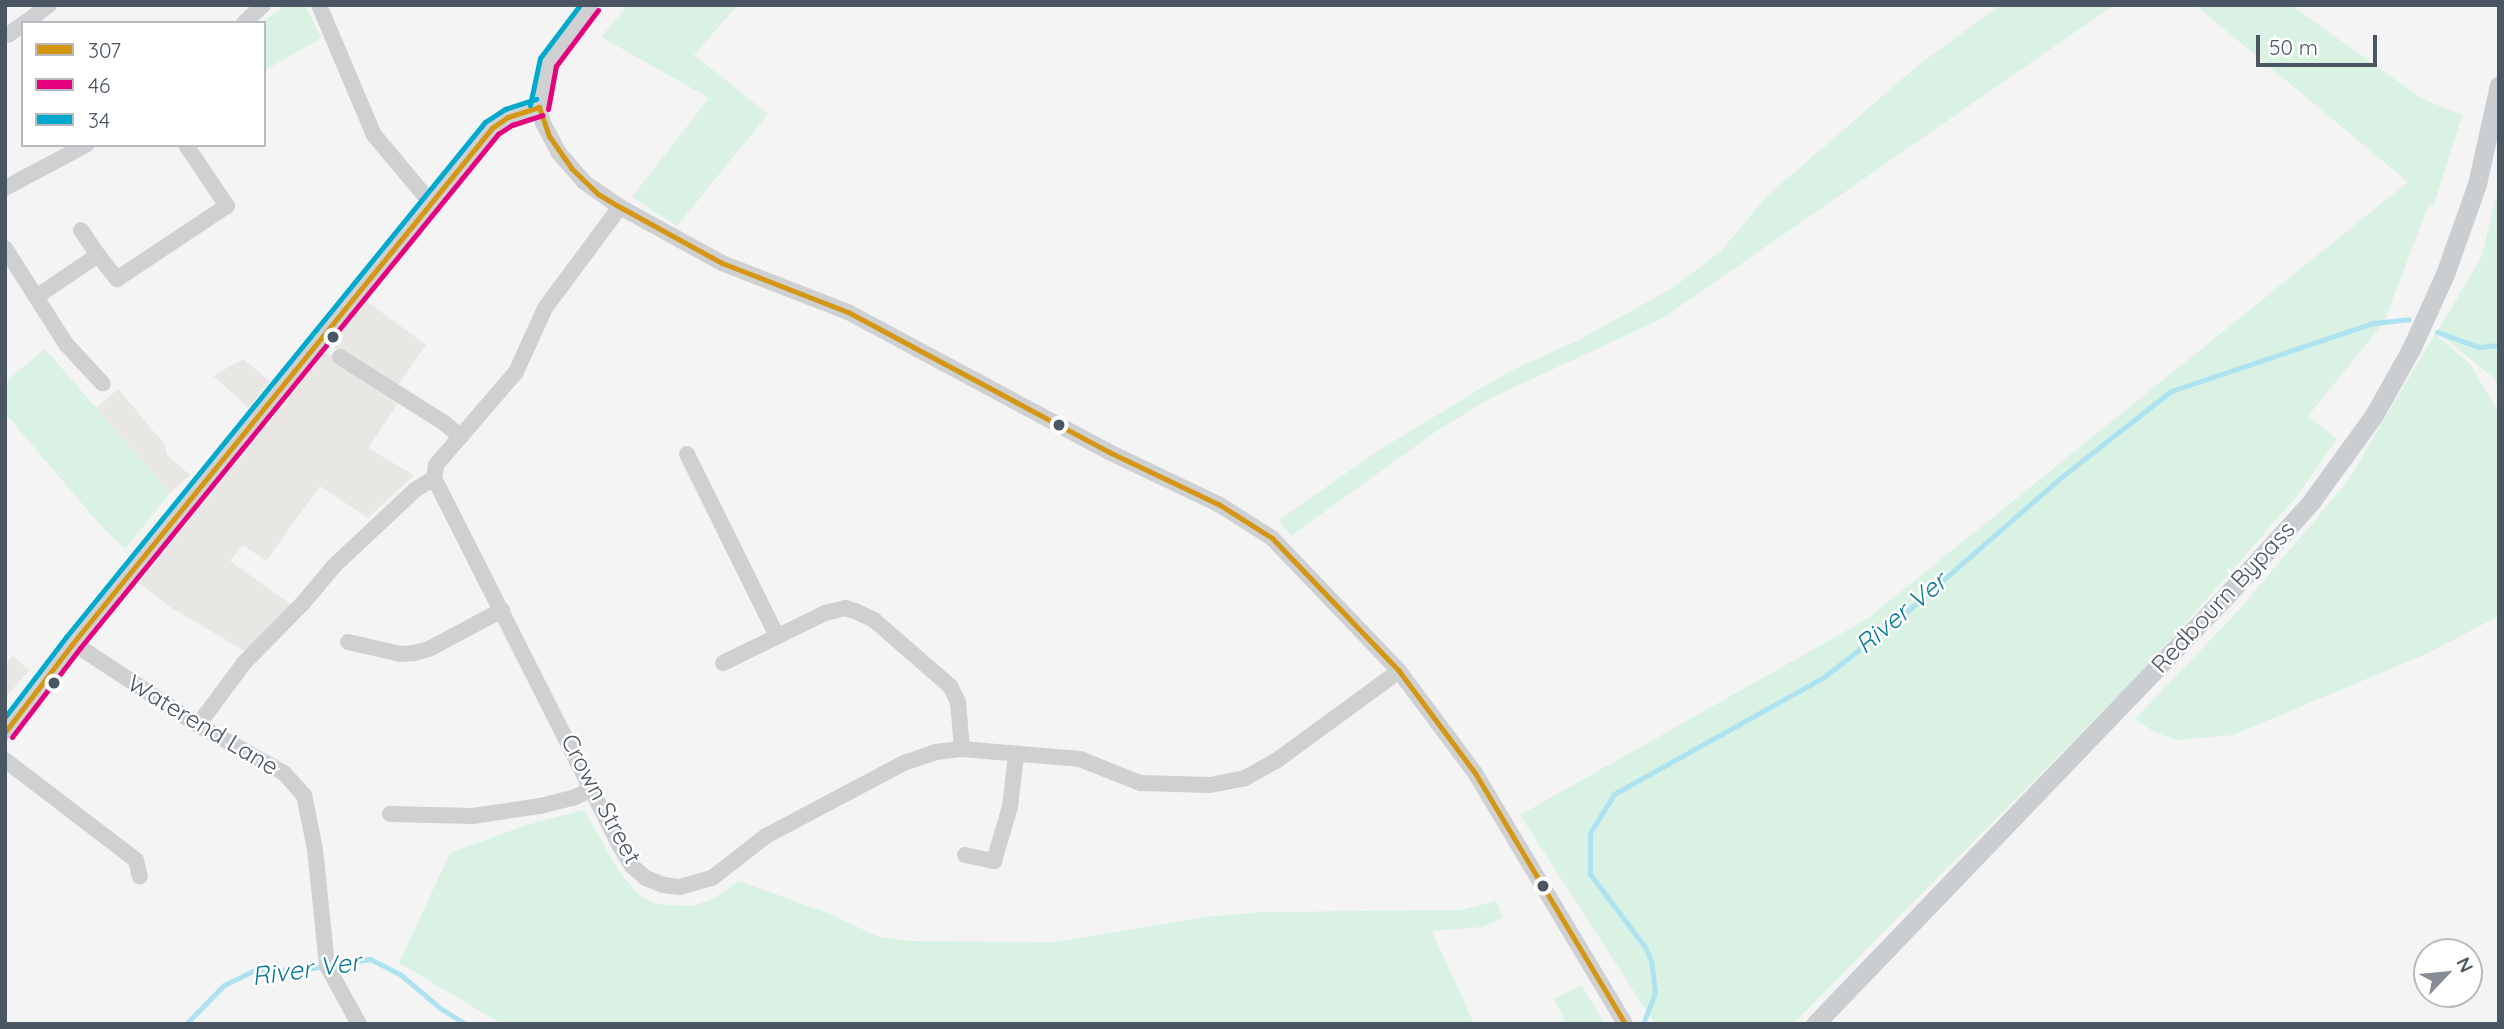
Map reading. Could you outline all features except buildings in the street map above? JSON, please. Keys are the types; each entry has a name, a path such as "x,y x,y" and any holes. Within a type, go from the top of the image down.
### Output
{"main road":[{"name":"Redbourn Bypass","path":"1815,1024 2225,597 2327,480 2380,404 2411,349 2445,274 2477,184 2499,85"}],"street":[{"path":"27,21 49,5"},
{"path":"246,21 263,5"},
{"path":"319,5 374,135 430,202"},
{"path":"591,5 548,62 539,107 549,136 571,168 598,194 722,263 848,312 1109,452 1220,505 1272,538 1399,671 1475,773 1623,1022"},
{"path":"8,35 21,25"},
{"path":"5,732 73,643 329,349 430,202 492,128 508,117 539,107"},
{"path":"5,188 82,147"},
{"path":"81,230 117,279 227,206 187,147"},
{"path":"198,725 244,663 303,603 334,566 415,489 435,478 436,465 516,372 545,308 620,207"},
{"path":"5,248 66,344 103,384"},
{"path":"36,297 98,255"},
{"path":"329,349 443,422 461,437"},
{"path":"687,454 777,636"},
{"name":"Crown Street","path":"435,478 632,866 646,878 663,885 680,887 712,878 765,836 904,763 936,752 962,749 1080,759 1140,783 1210,785 1245,778 1276,761 1399,671"},
{"path":"723,663 836,609 855,611 874,620 950,685 958,702 962,749"},
{"path":"348,642 401,654 414,653 429,649 502,610"},
{"name":"Waterend Lane","path":"73,643 198,725 284,773 304,795 316,859 327,966 359,1024"},
{"path":"965,855 995,861 1010,807 1016,755"},
{"path":"5,760 136,860 140,877"},
{"path":"390,814 472,816 540,806 573,798 594,788"}],"shaded area":[{"path":"365,300 426,345 396,388 363,370 331,345"},
{"path":"326,352 400,400 368,448 414,475 368,518 320,486 266,561 243,545 230,561 295,607 246,652 170,607 139,583"},
{"path":"243,359 270,381 249,408 213,376"},
{"path":"118,389 165,445 167,455 190,475 170,493 96,408"},
{"path":"13,656 29,670 5,698 5,664"}],"green space":[{"path":"286,5 302,5 307,9 321,38 266,70 266,21 264,21"},
{"path":"628,5 738,5 694,55 768,114 677,226 632,197 709,98 601,37"},
{"path":"2000,5 2114,5 1663,318 1487,400 1435,432 1291,536 1279,520 1379,450 1510,371 1579,340 1674,287 1721,251 1766,197 1916,67"},
{"path":"2195,5 2291,5 2421,98 2462,115 2434,205 2429,204 2384,322 2308,416 2337,439 2297,496 2157,656 1793,1024 1655,1024 1520,815 1867,619 2408,182"},
{"path":"2499,185 2499,391 2495,379 2437,332 2481,258"},
{"path":"2435,334 2470,364 2499,413 2499,616 2426,654 2233,735 2177,740 2154,732 2135,719 2238,611 2347,482"},
{"path":"45,349 170,493 125,549 102,527 5,413 5,382"},
{"path":"584,810 620,873 639,895 656,904 691,906 711,900 739,881 830,914 879,937 911,941 1056,942 1206,917 1261,912 1462,910 1496,901 1503,918 1482,927 1432,931 1474,1024 502,1024 399,963 450,853 526,825"},
{"path":"1581,985 1605,1024 1566,1024 1554,999"}],"waterway":[{"name":"River Ver","path":"1643,1024 1655,992 1651,961 1645,947 1590,874 1590,833 1614,794 1824,677 1897,620 2059,479 2171,391 2373,323 2409,319"},
{"name":"River Ver","path":"2437,332 2479,347 2499,345"},
{"name":"River Ver","path":"186,1024 224,985 253,971 312,968 370,959 401,975 440,1008 466,1024"}],"transit line":[{"name":"34","path":"530,105 540,58 580,5"},
{"name":"46","path":"548,109 556,66 598,10"},
{"name":"34","path":"5,717 66,637 485,122 505,109 536,99"},
{"name":"307","path":"539,107 549,136 571,168 598,194 620,207 722,263 848,312 1109,452 1220,505 1272,538 1399,671 1475,773 1625,1024"},
{"name":"307","path":"5,732 73,643 492,128 508,117 539,107"},
{"name":"46","path":"12,737 80,648 498,134 512,125 542,115"}]}
